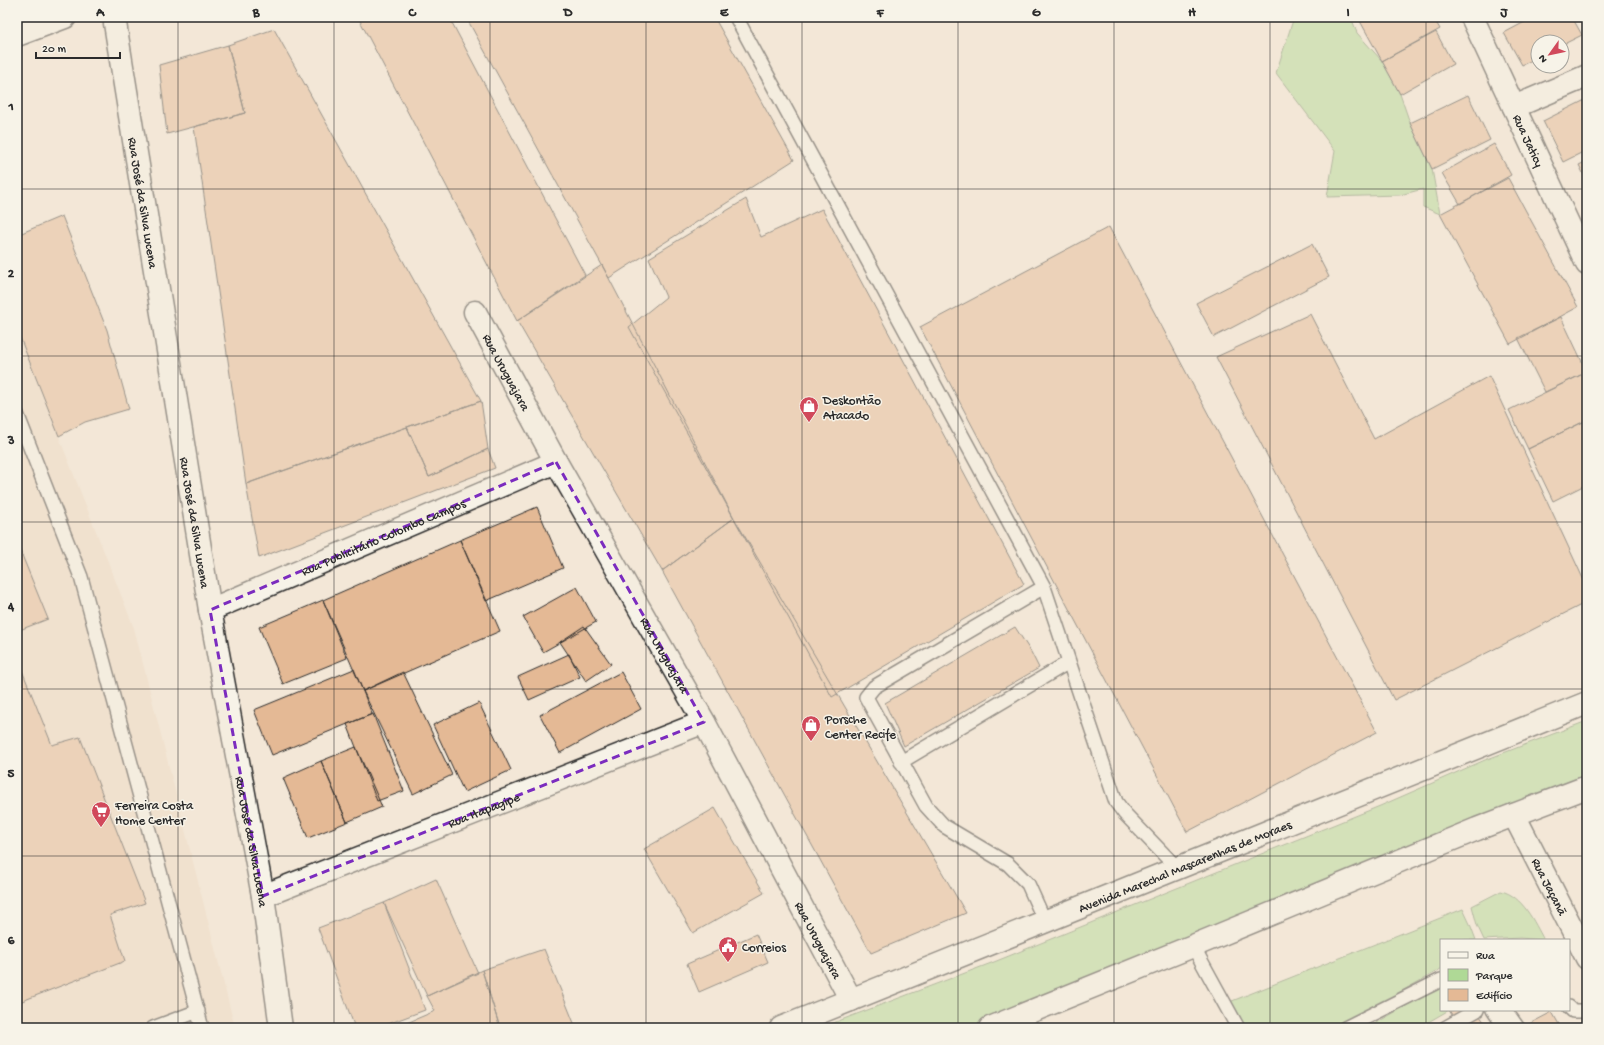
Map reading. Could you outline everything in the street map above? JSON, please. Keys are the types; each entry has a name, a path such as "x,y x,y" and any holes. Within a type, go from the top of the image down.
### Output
{"main road":[{"path":"17,35 65,17"},
{"name":"Rua José da Silva Lucena","path":"114,17 210,610 263,896 281,1028"},
{"name":"Rua Jaticy","path":"1472,17 1587,264"},
{"path":"1514,107 1587,76"},
{"name":"Rua Uruguajara","path":"475,312 556,462 704,722 851,1000"},
{"name":"Rua Publicitário Colombo Campos","path":"210,610 556,462"},
{"name":"Avenida Marechal Mascarenhas de Moraes","path":"782,1028 1587,703"},
{"name":"Rua Itapagipe","path":"263,896 704,722"},
{"path":"997,1027 1305,899 1587,787"},
{"name":"Rua Jaçanã","path":"1514,815 1587,958"}],"lane":[{"path":"736,17 1044,587 1116,802 1125,814 1177,868"},
{"path":"17,414 81,577 202,1028"},
{"path":"1044,587 874,687 866,697 926,806 944,826 1008,864 1028,884 1045,922"},
{"path":"901,762 1069,662"},
{"path":"1193,946 1238,1028"},
{"path":"1345,1028 1440,980"},
{"path":"1570,1008 1573,1011 1587,1009"},
{"path":"153,1028 198,1011"},
{"path":"1445,1028 1475,1011"},
{"path":"1494,1011 1505,1028"},
{"path":"1504,1011 1518,1028"}],"highlighted area":[{"path":"556,462 704,722 263,896 210,610"}],"shaded area":[{"name":"Ferreira Costa Home Center","path":"17,330 134,628 235,1028 17,1028"}],"green space":[{"path":"1294,17 1351,17 1357,33 1382,61 1400,94 1410,123 1432,169 1440,214 1423,207 1423,189 1400,195 1327,197 1335,151 1276,73"},
{"path":"1587,721 1587,778 971,1028 820,1028 994,962 1380,806 1485,760"},
{"path":"1501,891 1509,894 1522,904 1532,918 1543,939 1484,939 1477,925 1472,906"},
{"path":"1463,909 1476,939 1440,939 1440,970 1336,1028 1243,1028 1227,1003"},
{"path":"1440,987 1440,1011 1447,1011 1418,1028 1367,1028"}],"building":[{"path":"358,17 449,17 585,275 517,321"},
{"path":"466,17 714,17 794,160 609,278"},
{"path":"1358,17 1368,17 1360,21"},
{"path":"1368,17 1433,17 1440,29 1382,61 1360,21"},
{"path":"1534,17 1572,17 1582,35 1570,41 1570,34 1530,34 1530,61 1522,65 1504,33"},
{"path":"274,29 481,401 246,484 194,127 245,113 228,45"},
{"path":"1436,32 1453,64 1400,94 1382,61"},
{"path":"228,45 245,113 167,134 159,65"},
{"path":"1468,95 1490,140 1432,169 1410,123"},
{"path":"1587,99 1587,150 1563,162 1543,121"},
{"path":"1494,144 1511,175 1460,204 1442,173"},
{"path":"1587,161 1587,181 1579,165"},
{"path":"1508,178 1578,307 1510,344 1440,214"},
{"name":"Deskontão Atacado","path":"746,199 761,237 822,209 1024,584 832,697 629,327 666,297 649,258"},
{"path":"62,216 107,330 129,409 85,422 59,436 17,330 17,235"},
{"path":"1109,227 1377,732 1187,832 920,327"},
{"path":"1312,244 1329,277 1214,337 1196,303"},
{"path":"602,265 734,518 662,571 517,321"},
{"path":"1310,314 1374,439 1489,376 1587,587 1587,602 1394,700 1216,357"},
{"path":"1561,317 1587,372 1545,392 1518,338"},
{"path":"1587,372 1587,420 1528,449 1509,410"},
{"path":"481,401 488,449 429,477 407,427"},
{"path":"1587,420 1587,484 1553,501 1528,449"},
{"path":"407,427 429,477 488,449 495,468 259,558 246,484"},
{"path":"537,507 563,568 486,601 460,540"},
{"name":"Porsche Center Recife","path":"734,518 966,913 871,953 662,571"},
{"path":"460,540 500,631 363,691 323,600"},
{"path":"17,543 48,619 17,631"},
{"path":"577,587 596,622 543,652 523,617"},
{"path":"323,600 347,658 283,684 259,627"},
{"path":"584,626 611,664 586,681 560,642"},
{"path":"1015,627 1039,668 904,746 885,703"},
{"path":"569,654 580,677 529,700 518,677"},
{"path":"17,658 52,745 80,737 145,903 110,915 125,961 17,1003"},
{"path":"354,669 372,714 272,755 254,710"},
{"path":"403,672 452,775 413,794 363,691"},
{"path":"621,672 641,709 560,753 540,715"},
{"path":"479,703 511,770 464,792 433,725"},
{"path":"373,714 404,791 377,801 347,724"},
{"path":"356,747 382,807 347,822 321,761"},
{"path":"321,761 347,822 308,838 283,778"},
{"path":"715,808 764,893 693,933 644,849"},
{"path":"436,879 478,973 427,996 384,903"},
{"path":"384,903 425,1010 377,1028 355,1028 318,928"},
{"name":"Correios","path":"756,934 768,962 699,992 687,964"},
{"path":"544,949 576,1028 500,1028 482,970"},
{"path":"482,970 500,1028 395,1028 435,1011 427,996"},
{"path":"1450,1011 1477,1011 1488,1028 1460,1028"},
{"path":"1552,1012 1561,1028 1523,1028 1531,1023"}],"place":[{"name":"Deskontão Atacado","path":"809,423"},
{"name":"Porsche Center Recife","path":"811,742"},
{"name":"Ferreira Costa Home Center","path":"101,828"},
{"name":"Correios","path":"728,963"}]}
